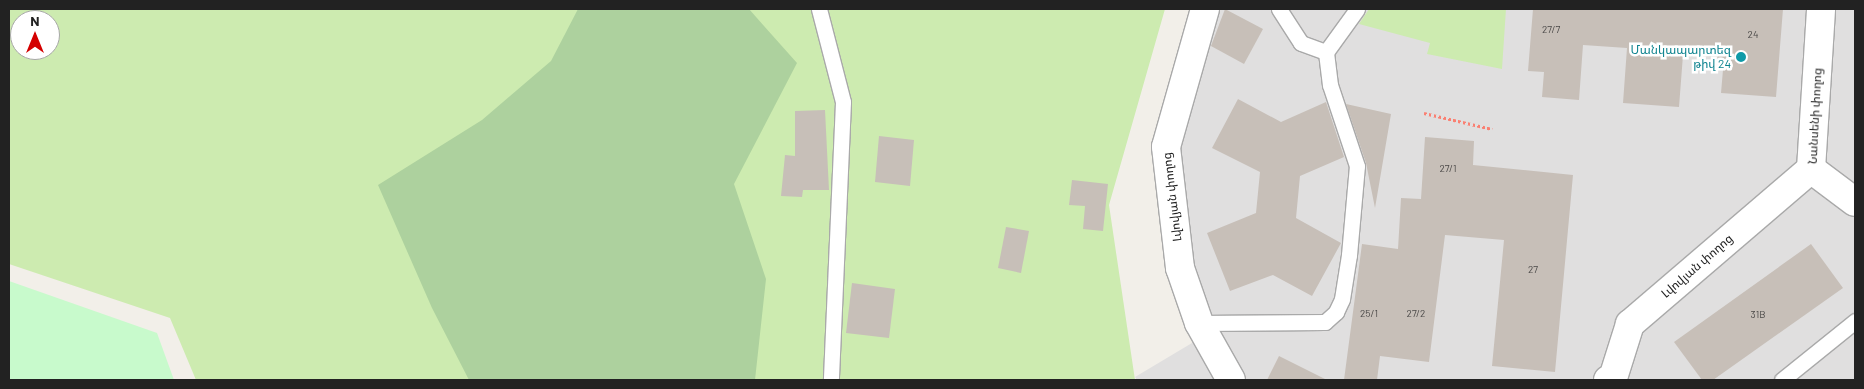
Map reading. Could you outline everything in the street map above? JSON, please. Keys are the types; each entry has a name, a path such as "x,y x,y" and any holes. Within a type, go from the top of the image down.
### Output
{"street":[{"name":"Լվովյան փողոց","path":"1205,9 1166,147 1180,268 1199,323 1231,380"},
{"name":"Նանսենի փողոց","path":"1821,9 1811,169 1855,202"},
{"name":"Լվովյան փողոց","path":"1613,379 1630,324 1811,169"}],"lane":[{"path":"819,9 843,102 830,380"},
{"path":"1280,9 1302,43 1326,52"},
{"path":"1199,323 1325,322 1336,312 1342,298 1349,255 1356,166 1330,85 1326,52 1357,9"},
{"path":"1782,380 1855,321"}],"path":[{"path":"1424,112 1492,129"}],"shaded area":[{"path":"1212,9 1855,9 1855,380 1137,380 1135,377 1192,343 1173,147"}],"green space":[{"path":"9,9 1165,9 1109,205 1135,380 196,380 170,318 9,264"},
{"path":"578,9 749,9 797,63 734,184 766,279 755,380 469,380 432,308 378,185 482,120 551,61"},
{"path":"1369,9 1506,9 1502,69 1427,54 1430,43 1359,24"},
{"path":"9,281 157,333 174,380 9,380"}],"building":[{"path":"1225,9 1263,29 1244,64 1211,46"},
{"name":"Մանկապարտեզ թիվ 24","path":"1533,9 1783,9 1776,97 1721,93 1724,58 1683,55 1679,107 1623,103 1627,48 1583,45 1579,100 1542,97 1544,72 1528,71"},
{"path":"1238,99 1281,122 1326,102 1344,157 1300,176 1296,218 1341,243 1312,296 1273,275 1230,291 1207,233 1256,213 1260,172 1212,148"},
{"path":"1346,104 1391,114 1375,208 1366,163"},
{"path":"825,110 829,190 803,190 802,197 781,196 785,155 795,156 795,111"},
{"path":"879,136 914,140 910,186 875,182"},
{"path":"1425,137 1474,141 1473,165 1573,175 1555,372 1492,366 1504,240 1445,235 1429,362 1380,356 1377,380 1344,380 1362,244 1398,249 1401,198 1421,199"},
{"path":"1072,180 1108,184 1103,231 1083,229 1085,206 1069,205"},
{"path":"1006,227 1029,231 1021,273 998,268"},
{"path":"1811,244 1843,288 1713,380 1702,380 1674,342"},
{"path":"852,283 895,289 889,338 846,333"},
{"path":"1279,356 1327,380 1267,380"}],"place":[{"name":"Մանկապարտեզ թիվ 24","path":"1741,57"}]}
